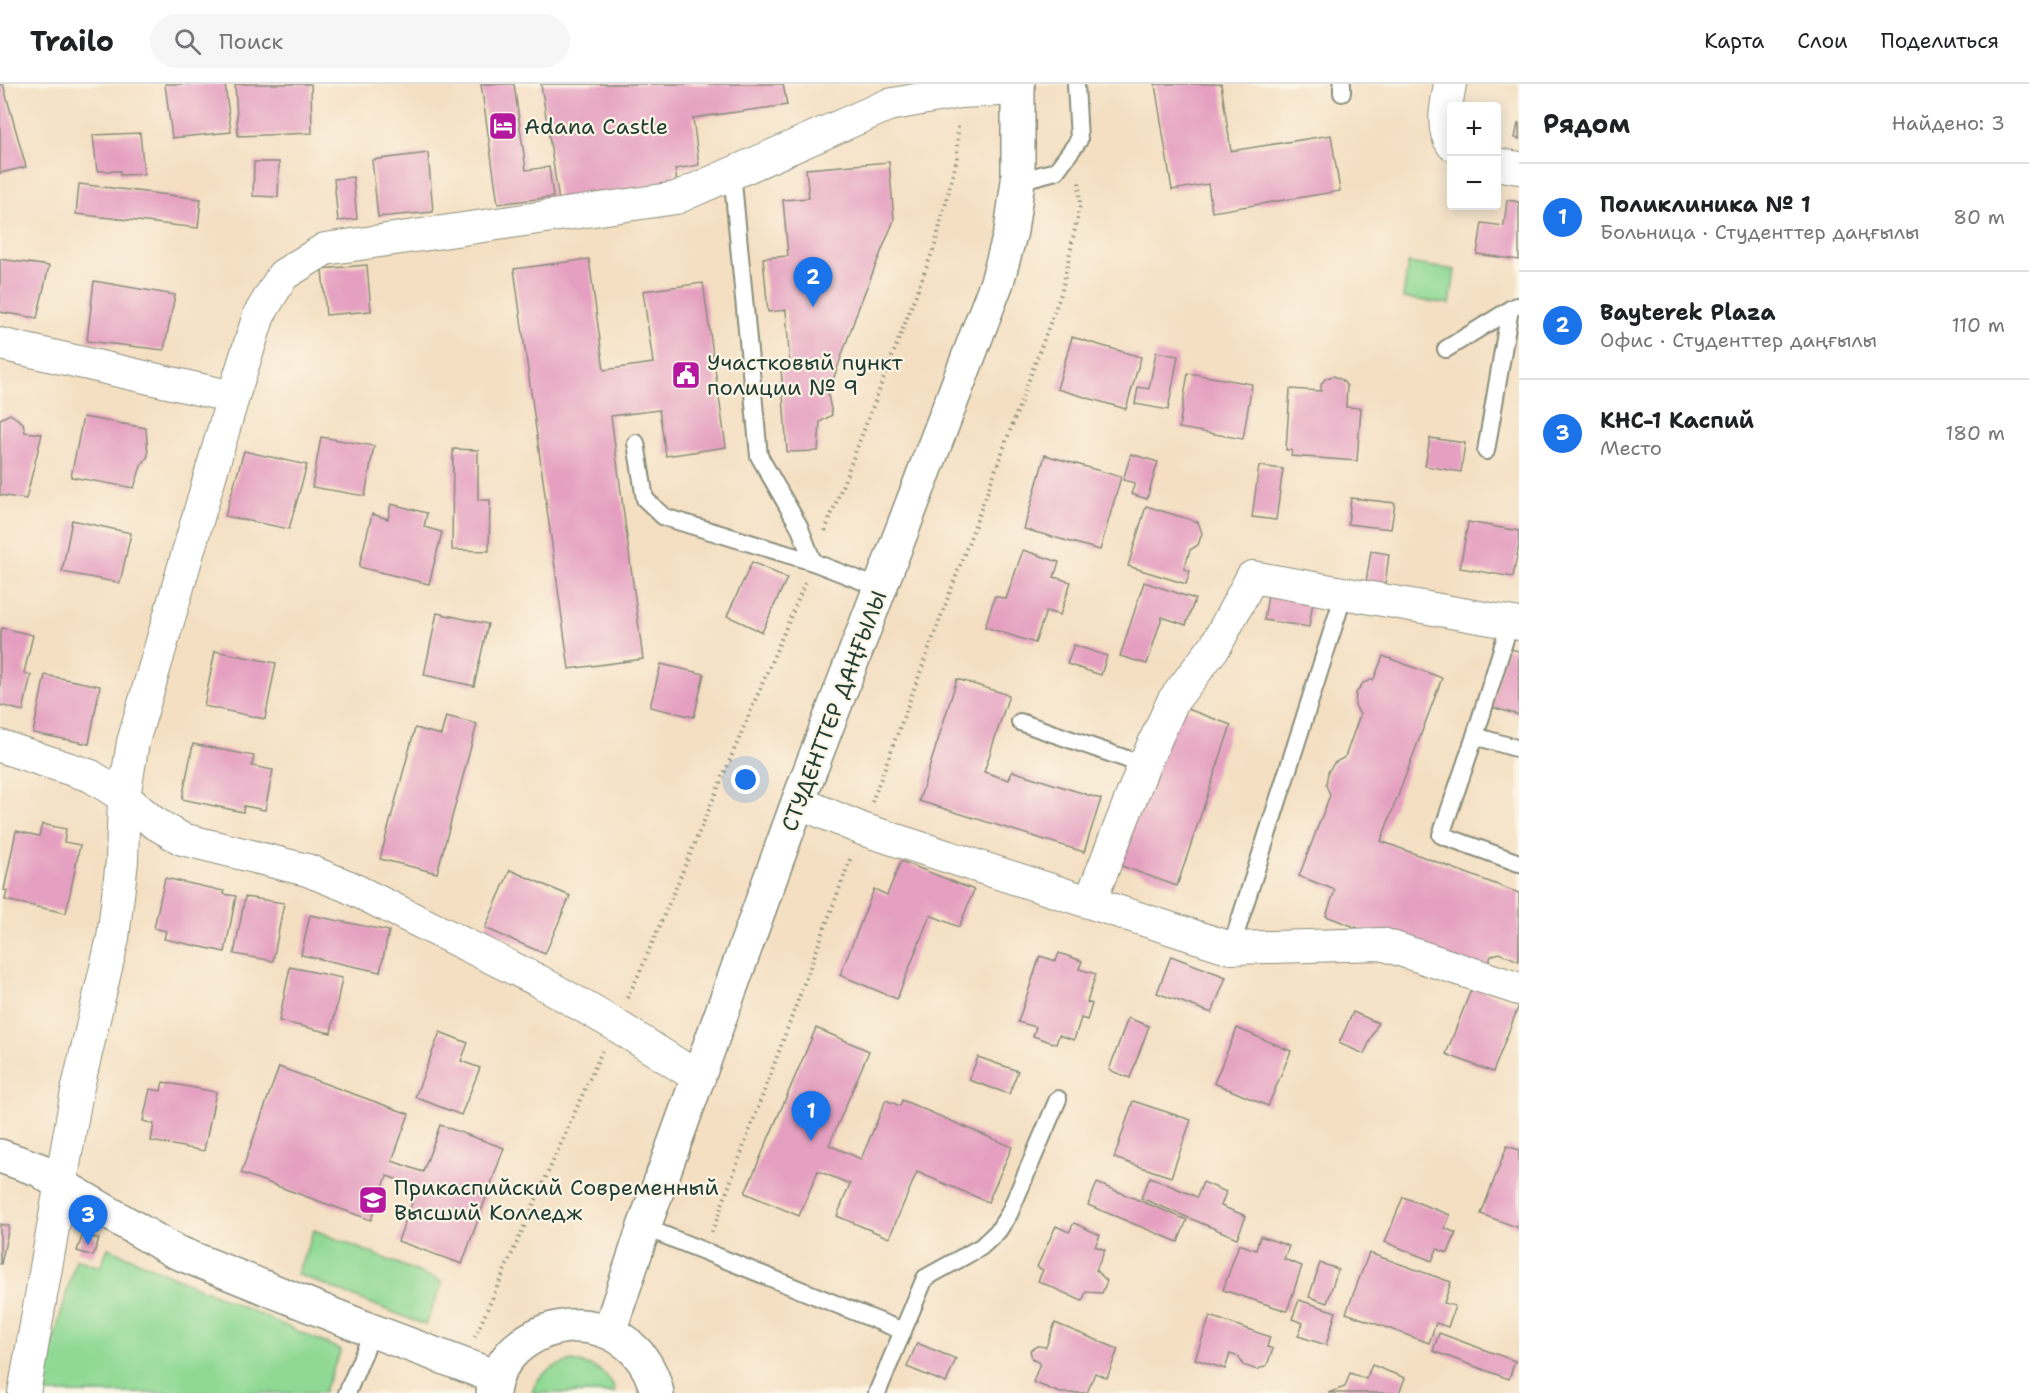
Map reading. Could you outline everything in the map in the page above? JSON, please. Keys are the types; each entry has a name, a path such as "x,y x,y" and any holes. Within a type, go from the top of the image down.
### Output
{"street":[{"path":"1448,102 1450,84"},
{"path":"24,1393 77,1091 113,938 122,861 124,797 133,742 259,315 284,275 325,249 676,198 888,105 953,88 1018,87"},
{"name":"СТУДЕНТТЕР ДАҢҒЫЛЫ","path":"609,1332 644,1227 798,802 997,282 1011,231 1018,181 1018,87"},
{"path":"1447,106 1445,121 1447,138"},
{"path":"1501,165 1519,168"},
{"path":"0,344 233,397"},
{"path":"1090,902 1144,765 1173,701 1216,645 1252,577 1515,623"},
{"path":"0,746 91,776 124,797 153,822 182,839 307,870 347,886 537,980 614,1024 699,1078"},
{"path":"798,802 862,829 1232,948 1382,944 1519,989"},
{"path":"0,1156 40,1170 61,1185 174,1251 464,1364 495,1385 509,1356 526,1340 553,1328 581,1325 609,1332 629,1344 644,1359 654,1377 657,1393"}],"lane":[{"path":"1018,181 1056,171 1079,140 1076,84"},
{"path":"732,172 759,456 799,526 813,562"},
{"path":"1446,349 1515,307"},
{"path":"1486,451 1515,307"},
{"path":"636,443 645,499 664,517 813,562 880,588"},
{"path":"1232,948 1344,594"},
{"path":"1515,623 1441,835 1519,863"},
{"path":"1020,722 1144,765"},
{"path":"1475,735 1519,749"},
{"path":"877,1393 925,1278 981,1247 998,1231 1009,1214 1058,1099"},
{"path":"644,1227 903,1331"},
{"path":"347,1393 373,1330"}],"path":[{"path":"464,1364 614,1024 639,974 813,562 935,245 957,159 953,88"},
{"path":"704,1251 1062,291 1080,205 1079,140"}],"green space":[{"path":"1408,263 1455,270 1450,304 1403,298"},
{"path":"314,1230 443,1282 425,1325 297,1274"},
{"path":"108,1248 341,1350 323,1393 39,1393 76,1259 100,1267"},
{"path":"572,1361 593,1367 605,1374 613,1385 615,1393 532,1393 538,1380 547,1371"}],"building":[{"path":"0,84 3,84 26,167 0,173"},
{"path":"165,84 225,84 231,132 172,138"},
{"path":"235,84 311,84 312,133 238,136"},
{"name":"Adana Сastle","path":"481,84 514,84 526,170 549,167 553,197 498,204"},
{"path":"541,84 783,84 787,105 693,118 699,165 675,169 677,183 559,201"},
{"path":"1155,84 1221,84 1231,151 1331,135 1340,191 1212,212 1208,184 1172,190"},
{"path":"1519,123 1519,139 1515,138"},
{"path":"140,133 144,174 120,175 120,171 97,171 93,135"},
{"path":"428,153 433,212 378,217 372,160"},
{"path":"254,162 279,162 278,197 253,196"},
{"path":"889,162 894,220 860,304 828,394 832,415 820,422 818,451 787,452 781,368 790,368 786,310 768,312 763,258 788,256 783,200 809,198 806,169"},
{"path":"353,177 357,219 338,221 334,179"},
{"path":"79,184 201,199 198,228 76,214"},
{"path":"1507,200 1519,202 1519,260 1477,254 1482,223 1504,226"},
{"path":"0,259 49,266 37,318 0,312"},
{"path":"589,259 604,370 653,363 643,291 703,283 726,447 666,456 659,410 611,416 643,659 569,669 514,269"},
{"path":"367,265 371,311 326,315 322,269"},
{"path":"94,281 175,295 164,350 87,341"},
{"path":"1072,337 1141,357 1126,409 1057,389"},
{"path":"1156,352 1178,356 1168,410 1135,404 1138,387 1149,389"},
{"path":"1188,373 1252,384 1243,439 1179,428"},
{"path":"1334,376 1347,386 1346,407 1361,408 1357,461 1291,456 1292,450 1286,450 1290,389 1321,391 1321,384 1326,378"},
{"path":"10,414 23,423 25,432 42,434 26,499 0,495 0,419"},
{"path":"83,417 146,428 148,456 141,466 134,488 71,477"},
{"path":"321,437 374,446 365,496 312,487"},
{"path":"1430,438 1465,443 1461,472 1425,466"},
{"path":"453,449 478,450 478,500 490,500 489,551 452,550"},
{"path":"244,451 307,465 289,529 225,516"},
{"path":"1131,454 1158,462 1147,499 1131,494 1135,483 1123,480"},
{"path":"1045,455 1121,477 1100,550 1024,529"},
{"path":"1259,466 1283,469 1276,520 1252,517"},
{"path":"1351,498 1395,503 1391,529 1348,524"},
{"path":"391,504 427,513 424,527 442,532 429,584 359,567 372,514 388,519"},
{"path":"1146,506 1198,522 1202,533 1198,545 1190,550 1184,569 1190,571 1186,584 1128,566"},
{"path":"72,520 131,533 120,583 62,572"},
{"path":"1468,522 1519,531 1519,545 1513,577 1460,568"},
{"path":"1023,550 1059,562 1054,577 1071,582 1060,615 1046,611 1035,643 985,627 995,596 1006,599"},
{"path":"1371,551 1389,554 1385,585 1366,582"},
{"path":"752,562 787,578 762,632 727,616"},
{"path":"1144,582 1195,599 1186,625 1162,617 1147,664 1120,656"},
{"path":"1268,595 1313,601 1309,627 1264,620"},
{"path":"437,613 488,624 474,686 424,675"},
{"path":"2,628 33,635 24,673 31,675 23,711 0,705"},
{"path":"1074,645 1107,656 1101,675 1067,664"},
{"path":"1506,648 1519,651 1519,715 1491,707"},
{"path":"215,651 276,663 265,719 204,706"},
{"path":"1383,656 1442,678 1381,841 1519,893 1519,961 1499,953 1491,956 1484,976 1326,916 1335,890 1299,876 1330,795 1326,785 1328,772 1334,763 1345,757 1360,715 1355,705 1356,693 1363,683 1374,679"},
{"path":"661,664 704,674 694,717 650,707"},
{"path":"45,675 100,686 89,744 33,733"},
{"path":"957,679 1009,695 984,772 1009,780 1012,771 1101,799 1084,852 919,801"},
{"path":"1174,704 1231,725 1177,886 1113,863"},
{"path":"446,716 477,724 437,873 380,859 415,728 441,735"},
{"path":"193,744 254,756 252,766 273,770 265,810 244,806 243,812 182,799"},
{"path":"42,824 66,829 64,842 80,845 66,913 5,900 7,891 4,890 16,831 39,836"},
{"path":"901,861 974,890 959,927 930,915 897,999 840,975 874,889 887,895"},
{"path":"510,870 570,896 545,954 485,928"},
{"path":"165,878 224,891 224,894 236,896 225,952 164,939 166,931 154,928"},
{"path":"245,897 284,903 273,961 234,954"},
{"path":"310,915 389,931 380,972 301,955"},
{"path":"1059,953 1082,961 1079,969 1096,974 1087,1002 1092,1004 1087,1020 1081,1018 1074,1040 1059,1035 1056,1044 1033,1036 1036,1027 1018,1022 1040,956 1056,961"},
{"path":"1171,956 1226,977 1212,1013 1157,993"},
{"path":"290,967 342,978 331,1033 279,1021"},
{"path":"1472,987 1519,1005 1493,1072 1446,1054"},
{"path":"1353,1012 1378,1023 1364,1054 1339,1043"},
{"path":"1128,1018 1149,1026 1130,1078 1109,1070"},
{"path":"816,1028 869,1051 829,1145 861,1159 886,1100 900,1106 902,1100 1012,1147 988,1202 917,1172 889,1238 837,1216 850,1184 818,1171 799,1216 745,1193"},
{"path":"1237,1028 1291,1051 1268,1106 1214,1083"},
{"path":"440,1032 468,1043 461,1061 480,1068 461,1115 415,1097"},
{"path":"978,1057 1018,1071 1009,1094 969,1080"},
{"path":"279,1067 409,1114 392,1161 423,1172 440,1125 504,1148 462,1264 398,1241 418,1187 387,1176 371,1220 241,1173"},
{"path":"163,1082 216,1092 204,1151 151,1141 154,1124 143,1121 150,1089 161,1091"},
{"path":"1133,1101 1191,1120 1171,1177 1114,1158"},
{"path":"1507,1146 1519,1150 1519,1228 1481,1214"},
{"path":"1150,1177 1197,1197 1203,1182 1226,1192 1221,1206 1246,1216 1237,1238 1141,1198"},
{"path":"1097,1183 1187,1220 1178,1242 1088,1205"},
{"path":"1403,1197 1450,1215 1445,1228 1456,1233 1448,1253 1437,1249 1432,1261 1385,1242"},
{"path":"1074,1223 1100,1235 1095,1246 1105,1250 1096,1270 1107,1281 1102,1293 1086,1292 1082,1301 1038,1281 1043,1270 1037,1267 1056,1226 1069,1232"},
{"path":"0,1224 9,1226 1,1264 0,1264"},
{"path":"83,1234 99,1239 93,1256 77,1251"},
{"path":"1260,1236 1289,1246 1284,1259 1302,1266 1287,1311 1223,1290 1239,1244 1256,1250"},
{"path":"1369,1253 1451,1282 1444,1303 1455,1306 1448,1327 1436,1323 1429,1343 1346,1313"},
{"path":"1320,1263 1338,1269 1327,1303 1309,1297"},
{"path":"1299,1300 1336,1312 1326,1345 1298,1336 1303,1323 1292,1319"},
{"path":"1210,1316 1270,1337 1267,1347 1273,1349 1267,1365 1257,1370 1243,1365 1239,1357 1230,1354 1225,1369 1195,1359"},
{"path":"1055,1323 1118,1349 1107,1378 1095,1373 1087,1393 1060,1393 1033,1382 1040,1363 1032,1359 1030,1350 1037,1346 1046,1347"},
{"path":"1439,1333 1515,1361 1509,1379 1433,1351"},
{"path":"917,1343 956,1359 946,1383 907,1367"},
{"path":"1372,1365 1405,1378 1399,1393 1328,1393 1345,1387 1350,1373 1366,1379"}],"place":[{"name":"Adana Сastle","path":"503,126"},
{"name":"Bayterek Plaza","path":"813,307"},
{"name":"Участковый пункт полиции № 9","path":"686,375"},
{"name":"Поликлиника № 1","path":"811,1141"},
{"name":"Прикаспийский Современный Высший Колледж","path":"373,1200"},
{"name":"КНС-1 Каспий","path":"88,1245"}]}
